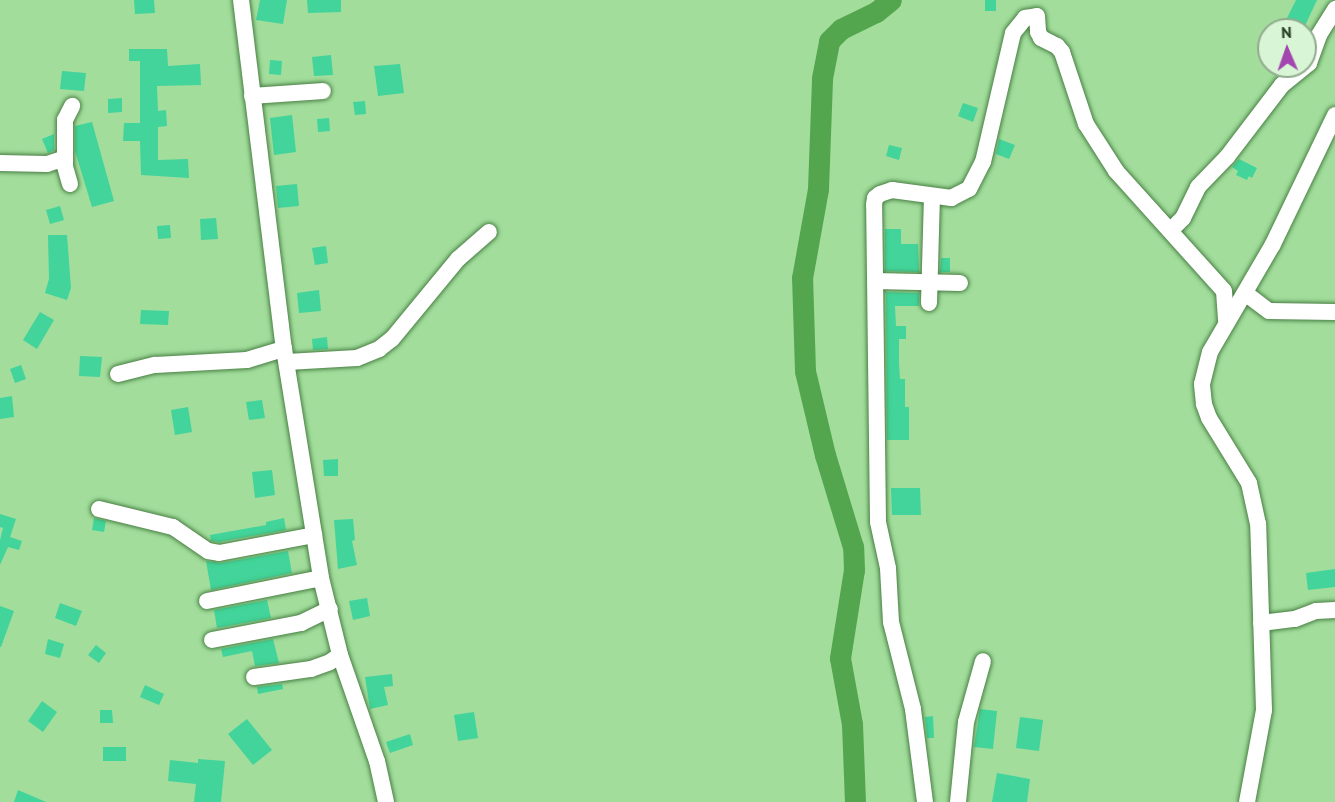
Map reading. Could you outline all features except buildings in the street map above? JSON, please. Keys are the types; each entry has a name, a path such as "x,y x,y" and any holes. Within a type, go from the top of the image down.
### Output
{"street":[{"path":"241,0 285,356 321,578 340,655 377,761 386,802"},
{"path":"1171,230 1183,218 1198,187 1227,157 1282,85 1309,63 1324,25 1335,9"},
{"path":"925,802 913,709 891,622 888,568 879,522 875,198 892,190 951,198 964,194 977,177 983,162 1013,33 1020,22 1032,15 1037,16 1038,32 1041,38 1057,46 1062,52 1086,124 1101,148 1138,198 1171,230 1201,268 1224,291 1243,295 1269,311 1335,312"},
{"path":"252,96 324,91"},
{"path":"70,184 65,158 65,120 72,106"},
{"path":"1246,802 1264,710 1256,506 1249,483 1209,418 1203,395 1210,352 1273,243 1335,115"},
{"path":"0,163 47,164 65,158"},
{"path":"929,303 932,196"},
{"path":"118,374 155,364 285,356 357,358 379,349 392,339 458,259 489,232"},
{"path":"876,281 960,283"},
{"path":"1224,291 1226,323"},
{"path":"99,509 173,526 208,551 219,553 314,536"},
{"path":"207,601 321,578"},
{"path":"212,640 302,623 330,609"},
{"path":"1261,623 1295,619 1316,611 1335,610"},
{"path":"254,677 311,669 330,662 340,655"},
{"path":"958,802 966,722 982,661"}],"waterway":[{"path":"855,802 852,724 840,658 854,570 853,547 825,455 805,371 802,278 818,189 822,78 829,41 841,29 876,12 891,0"}]}
